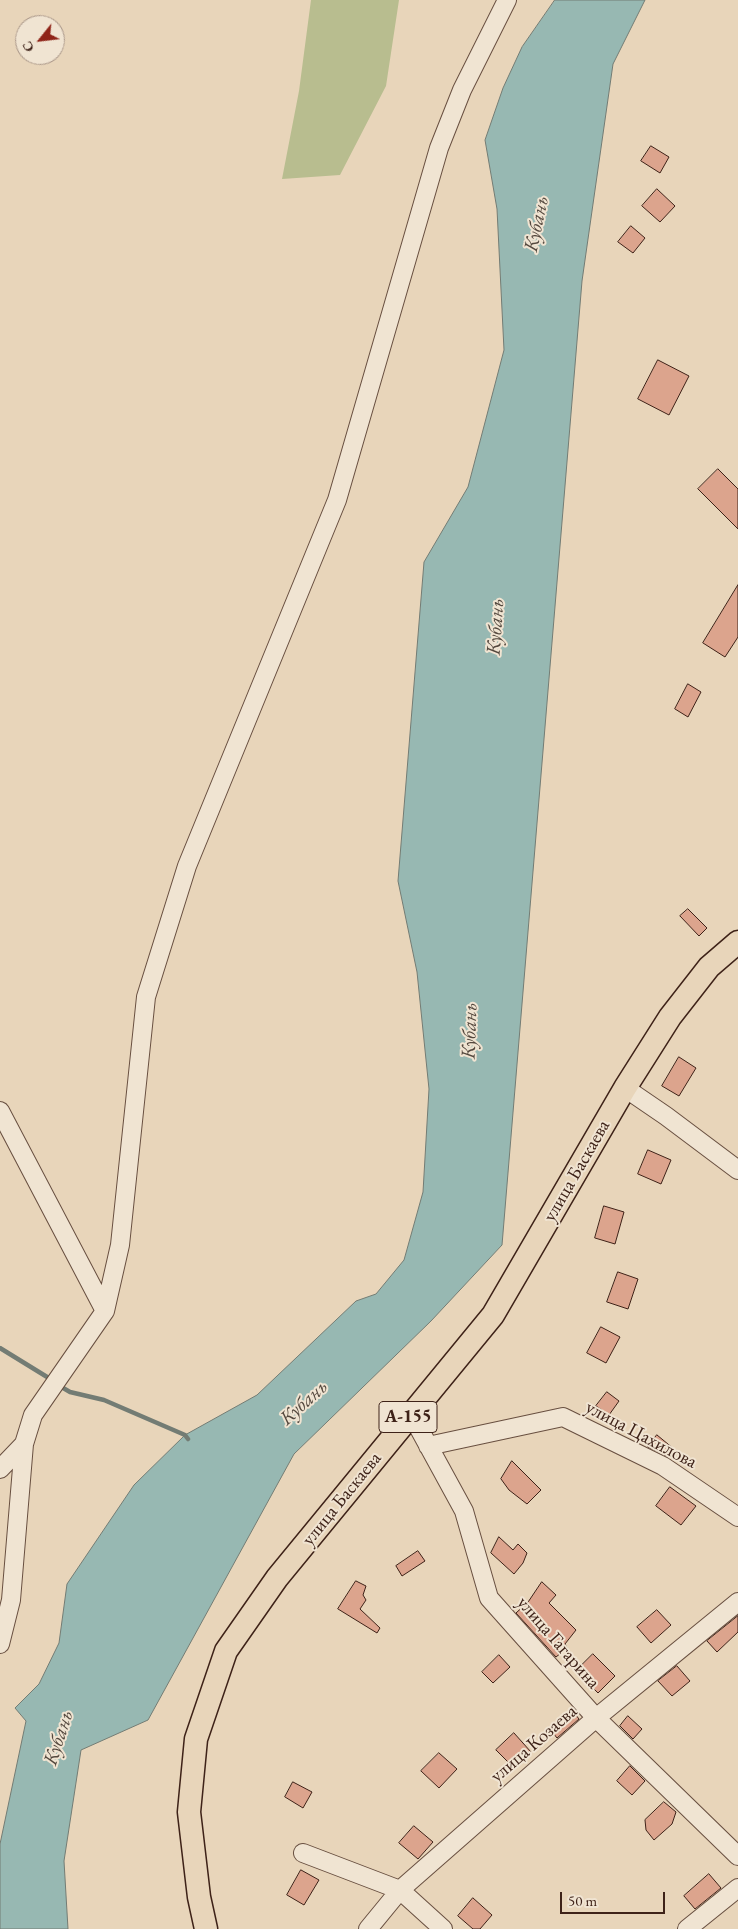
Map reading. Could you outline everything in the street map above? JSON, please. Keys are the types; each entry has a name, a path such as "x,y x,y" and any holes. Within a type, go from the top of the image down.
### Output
{"main road":[{"name":"улица Баскаева","path":"206,1929 199,1897 190,1812 196,1739 226,1651 277,1578 494,1315 624,1088 670,1017 709,967 738,942"}],"street":[{"path":"0,1644 12,1600 24,1444 33,1415 105,1311 120,1245 146,997 187,866 337,500 439,148 462,90 507,0"},
{"path":"624,1088 666,1116 738,1170"},
{"path":"0,1111 105,1311"},
{"name":"улица Гагарина","path":"411,1414 464,1511 490,1598 596,1718 738,1856"},
{"name":"улица Цахилова","path":"428,1446 563,1417 662,1466 738,1517"},
{"path":"0,1469 24,1444"},
{"name":"улица Козаева","path":"368,1929 400,1890 596,1718 738,1602"},
{"path":"303,1853 400,1890 443,1929"},
{"path":"687,1929 738,1888"}],"green space":[{"path":"311,0 399,0 386,86 340,175 282,179 299,91"}],"water":[{"name":"Кубань","path":"555,0 645,0 613,64 582,281 502,1245 431,1321 294,1454 148,1720 81,1750 64,1861 68,1929 0,1929 0,1844 26,1721 15,1708 39,1684 59,1643 67,1584 134,1485 185,1435 257,1395 356,1301 376,1294 404,1260 423,1192 429,1089 417,972 398,881 424,562 468,487 504,350 497,209 485,140 503,88 522,47"}],"building":[{"path":"651,146 669,157 660,173 641,161"},
{"path":"657,189 675,206 660,222 642,206"},
{"path":"631,226 645,238 633,253 618,242"},
{"path":"658,360 689,376 669,415 638,399"},
{"path":"718,469 738,489 738,529 698,489"},
{"path":"738,585 738,637 725,657 703,643"},
{"path":"688,684 701,692 688,717 675,709"},
{"path":"688,909 707,928 699,936 680,916"},
{"path":"679,1057 696,1068 679,1096 662,1086"},
{"path":"648,1150 671,1160 661,1184 638,1174"},
{"path":"604,1206 624,1212 615,1244 595,1238"},
{"path":"618,1272 638,1279 628,1309 607,1302"},
{"path":"601,1327 620,1337 606,1363 587,1353"},
{"path":"607,1392 619,1401 609,1415 596,1406"},
{"path":"657,1435 674,1449 668,1457 648,1447"},
{"path":"512,1461 541,1490 527,1504 509,1490 501,1479"},
{"path":"670,1487 696,1506 681,1525 656,1506"},
{"path":"499,1537 513,1550 518,1544 527,1553 523,1563 514,1574 491,1553"},
{"path":"418,1551 425,1561 402,1576 396,1566"},
{"path":"356,1581 366,1586 363,1595 366,1600 360,1609 380,1628 377,1633 338,1609"},
{"path":"542,1582 556,1595 549,1603 576,1630 565,1644 567,1648 556,1657 516,1613 528,1602"},
{"path":"657,1610 671,1625 651,1643 637,1627"},
{"path":"738,1616 738,1632 717,1652 707,1641"},
{"path":"593,1654 615,1676 598,1693 576,1671"},
{"path":"499,1655 510,1667 493,1683 482,1672"},
{"path":"677,1666 690,1681 672,1696 658,1681"},
{"path":"572,1710 579,1719 557,1738 550,1729"},
{"path":"628,1716 642,1729 633,1739 620,1726"},
{"path":"514,1733 531,1752 514,1768 496,1750"},
{"path":"439,1753 457,1769 439,1788 421,1771"},
{"path":"630,1766 645,1781 632,1795 617,1781"},
{"path":"293,1782 312,1792 303,1808 285,1797"},
{"path":"664,1802 676,1812 672,1824 654,1840 646,1830 645,1820"},
{"path":"414,1826 433,1842 418,1859 399,1843"},
{"path":"301,1870 319,1880 304,1905 287,1895"},
{"path":"709,1874 721,1888 695,1909 684,1896"},
{"path":"473,1898 492,1915 480,1929 473,1929 458,1916"}],"waterway":[{"path":"0,1348 52,1380"},
{"path":"58,1385 70,1392 104,1400 185,1435 188,1439"}]}
